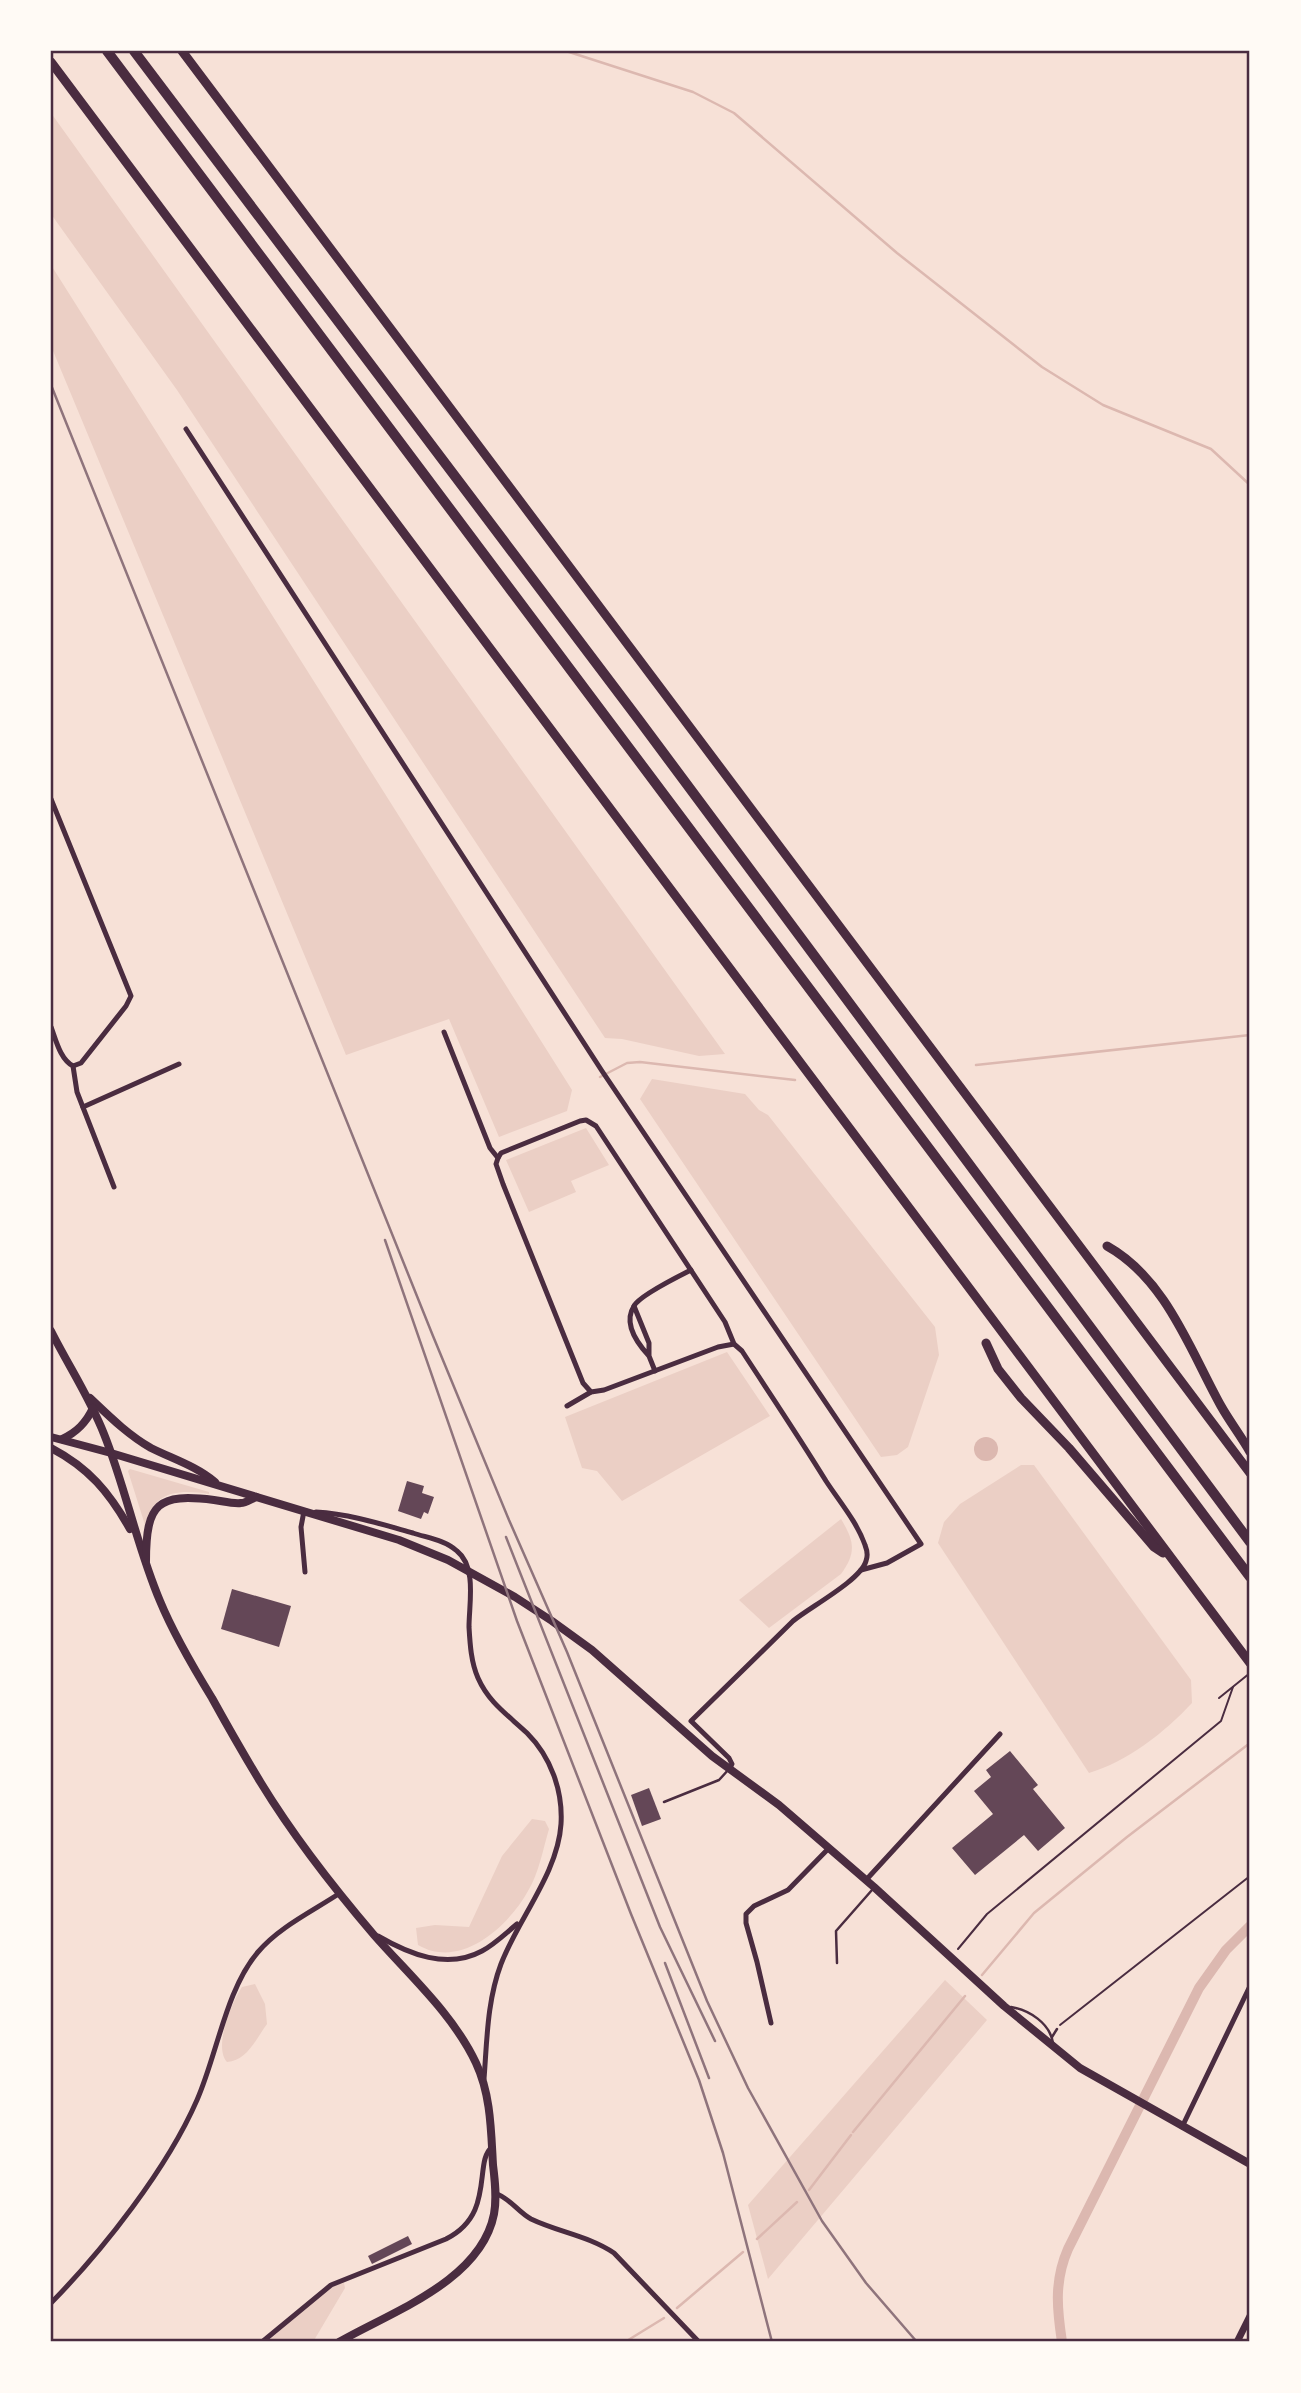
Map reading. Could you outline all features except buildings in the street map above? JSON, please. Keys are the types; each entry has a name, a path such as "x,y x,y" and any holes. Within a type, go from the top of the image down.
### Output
{"highway":[{"path":"107,51 1250,1577"},
{"path":"134,51 656,742 1250,1542"},
{"path":"182,51 1250,1473"},
{"path":"51,62 1250,1663"},
{"path":"1107,1246 1137,1268 1167,1304 1250,1452"},
{"path":"986,1343 998,1369 1021,1398 1069,1448 1154,1547 1170,1558"}],"main road":[{"path":"51,1331 93,1408 111,1453 146,1567 179,1641 260,1781 302,1844 372,1933 461,2038 484,2082 495,2193 495,2211 489,2231 465,2264 425,2295 339,2342"},
{"path":"84,1392 127,1432 149,1447 202,1471 217,1484"},
{"path":"62,1439 78,1429 93,1408"},
{"path":"51,1437 400,1540 467,1570 552,1621 624,1677 712,1756 767,1795 1054,2048 1080,2068 1127,2097 1250,2164"},
{"path":"51,1448 93,1476 115,1504 137,1542"},
{"path":"146,1567 149,1525 154,1512 168,1500 187,1497 240,1503 257,1497"}],"street":[{"path":"186,429 608,1080 921,1544 887,1563 861,1570"},
{"path":"51,799 131,996 127,1006 81,1063 73,1066"},
{"path":"51,1027 63,1056 73,1066"},
{"path":"444,1032 490,1148 498,1158"},
{"path":"83,1107 179,1064"},
{"path":"73,1066 75,1085 114,1187"},
{"path":"591,1392 583,1383 496,1164 501,1153 586,1120 596,1126 691,1270 730,1330 734,1344 742,1351 856,1528 867,1552 866,1563 861,1570 844,1586 793,1621 691,1721 729,1758 732,1764 730,1768"},
{"path":"655,1371 649,1356 640,1346 629,1321 629,1313 638,1299 691,1270"},
{"path":"634,1306 649,1343 649,1356"},
{"path":"567,1406 591,1392 604,1390 718,1347 734,1344"},
{"path":"305,1572 301,1527 304,1511 362,1518 445,1543 459,1552 465,1561 469,1577 471,1652 478,1677 492,1702 536,1742 550,1766 559,1793 561,1827 556,1852 501,1963 494,1986 484,2082"},
{"path":"866,1880 1000,1734"},
{"path":"771,2023 746,1914 754,1906 788,1890 829,1849"},
{"path":"51,2304 106,2240 173,2148 197,2101 234,1995 251,1960 276,1935 340,1893"},
{"path":"372,1933 413,1954 452,1959 482,1951 520,1922"},
{"path":"1182,2127 1250,1986"},
{"path":"262,2342 331,2285 446,2239 457,2232 477,2204 481,2194 486,2154 492,2147"},
{"path":"495,2193 507,2198 529,2218 604,2246 614,2253 699,2342"},
{"path":"1237,2342 1250,2316"}],"lane":[{"path":"664,1802 719,1780 730,1768"},
{"path":"837,1963 836,1931 874,1887"},
{"path":"1004,2006 1024,2009 1048,2028 1054,2048"},
{"path":"1052,2036 1057,2029"}],"path":[{"path":"1219,1698 1250,1674"},
{"path":"958,1949 987,1914 1221,1721 1233,1687"},
{"path":"1057,2029 1250,1876"}],"shaded area":[{"path":"51,113 725,1054 699,1056 622,1039 605,1038 177,390 51,214"},
{"path":"51,265 572,1090 567,1111 499,1137 449,1019 346,1055 51,346"},
{"path":"652,1079 745,1094 759,1110 768,1115 935,1327 939,1355 908,1447 897,1455 881,1457 640,1099"},
{"path":"586,1128 609,1165 571,1181 576,1192 529,1212 506,1160"},
{"path":"727,1352 770,1416 622,1501 597,1471 582,1468 565,1417"},
{"path":"986,1437 997,1444 998,1449 991,1460 986,1461 975,1454 974,1449 981,1438"},
{"path":"1021,1465 1034,1465 1191,1680 1192,1703 1170,1725 1145,1745 1118,1761 1089,1773 938,1543 944,1522 960,1504"},
{"path":"130,1469 209,1494 186,1492 168,1495 154,1506 145,1525 128,1471"},
{"path":"841,1519 852,1546 850,1559 841,1574 769,1628 739,1600"},
{"path":"532,1819 545,1821 549,1829 532,1884 508,1918 482,1941 466,1948 451,1952 434,1951 418,1945 416,1928 435,1925 469,1927 502,1856"},
{"path":"945,1980 987,2020 768,2279 748,2205"},
{"path":"255,1984 265,2004 267,2024 246,2053 227,2062 222,2046 229,2013 242,1987"},
{"path":"344,2283 345,2288 313,2342 267,2342 313,2299"}],"waterway":[{"path":"566,51 693,92 734,113 897,253 1042,367 1103,405 1211,449 1250,485"},
{"path":"976,1065 1250,1035"},
{"path":"600,1077 627,1063 640,1062 795,1080"},
{"path":"982,1975 1034,1913 1127,1837 1250,1743"},
{"path":"1062,2342 1058,2295 1060,2272 1068,2249 1199,1988 1226,1950 1250,1926"},
{"path":"853,2132 965,1996"},
{"path":"809,2190 851,2135"},
{"path":"757,2239 797,2202"},
{"path":"677,2308 743,2252"},
{"path":"625,2342 664,2318"}],"railway":[{"path":"51,385 433,1336 567,1652 707,2001 748,2088 822,2221 866,2283 917,2342"},
{"path":"385,1240 517,1621 699,2080 723,2153 772,2342"},
{"path":"506,1537 660,1927 715,2041"},
{"path":"665,1963 709,2078"}]}
